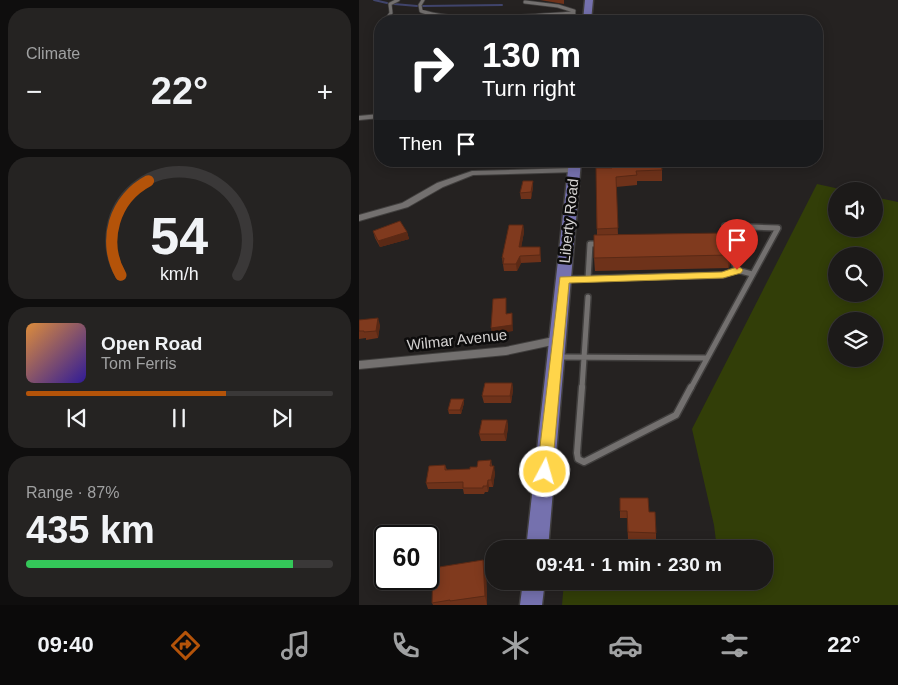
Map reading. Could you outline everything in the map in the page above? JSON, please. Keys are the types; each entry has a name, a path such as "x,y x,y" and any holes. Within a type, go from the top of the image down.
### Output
{"main road":[{"path":"588,15 589,0"},
{"name":"Liberty Road","path":"538,540 574,167"},
{"path":"531,605 533,590"}],"street":[{"path":"359,118 374,117"},
{"path":"359,218 405,205 440,184 472,174 559,167"},
{"name":"Wilmar Avenue","path":"359,365 506,351 558,340"}],"lane":[{"path":"390,15 390,4 398,0"},
{"path":"423,0 420,8 429,14 454,15"},
{"path":"525,2 558,6 574,12 529,15 530,3"},
{"path":"588,297 577,453 578,459 584,462 676,414 778,228 725,226 727,242 737,270"},
{"path":"717,242 727,242"},
{"path":"587,279 590,244 606,244"},
{"path":"563,279 723,275 737,270 752,274"},
{"path":"556,357 706,358"}],"green space":[{"path":"817,184 828,186 828,237 883,237 883,199 898,202 898,605 562,605 563,590 773,590 773,540 716,540 692,429"}],"building":[{"path":"662,167 662,170 636,171 637,175 616,177 618,228 597,229 596,168"},
{"path":"523,181 533,181 531,192 520,193"},
{"path":"400,221 407,232 378,241 373,231"},
{"path":"509,225 523,225 519,247 540,247 540,255 520,256 516,264 503,264 504,258 502,258"},
{"path":"725,233 731,255 594,258 594,235"},
{"path":"506,298 506,314 512,313 512,325 491,328 493,299"},
{"path":"378,318 376,331 359,331 359,320"},
{"path":"485,383 512,383 510,396 482,396"},
{"path":"451,399 464,399 460,410 448,410"},
{"path":"482,420 507,420 504,434 479,434"},
{"path":"491,460 490,466 494,466 491,480 488,480 487,486 483,486 483,488 463,488 463,482 426,483 429,466 445,465 445,470 470,469 470,467 477,467 478,461"},
{"path":"620,498 648,498 649,512 655,512 656,533 628,532 627,511 620,511"},
{"path":"483,560 485,596 432,603 432,590 439,590 439,567"}],"waterway":[{"path":"374,0 387,3"},
{"path":"394,4 417,6"},
{"path":"423,6 502,5"}],"route":[{"path":"545,472 563,279 723,275 737,270"}]}
